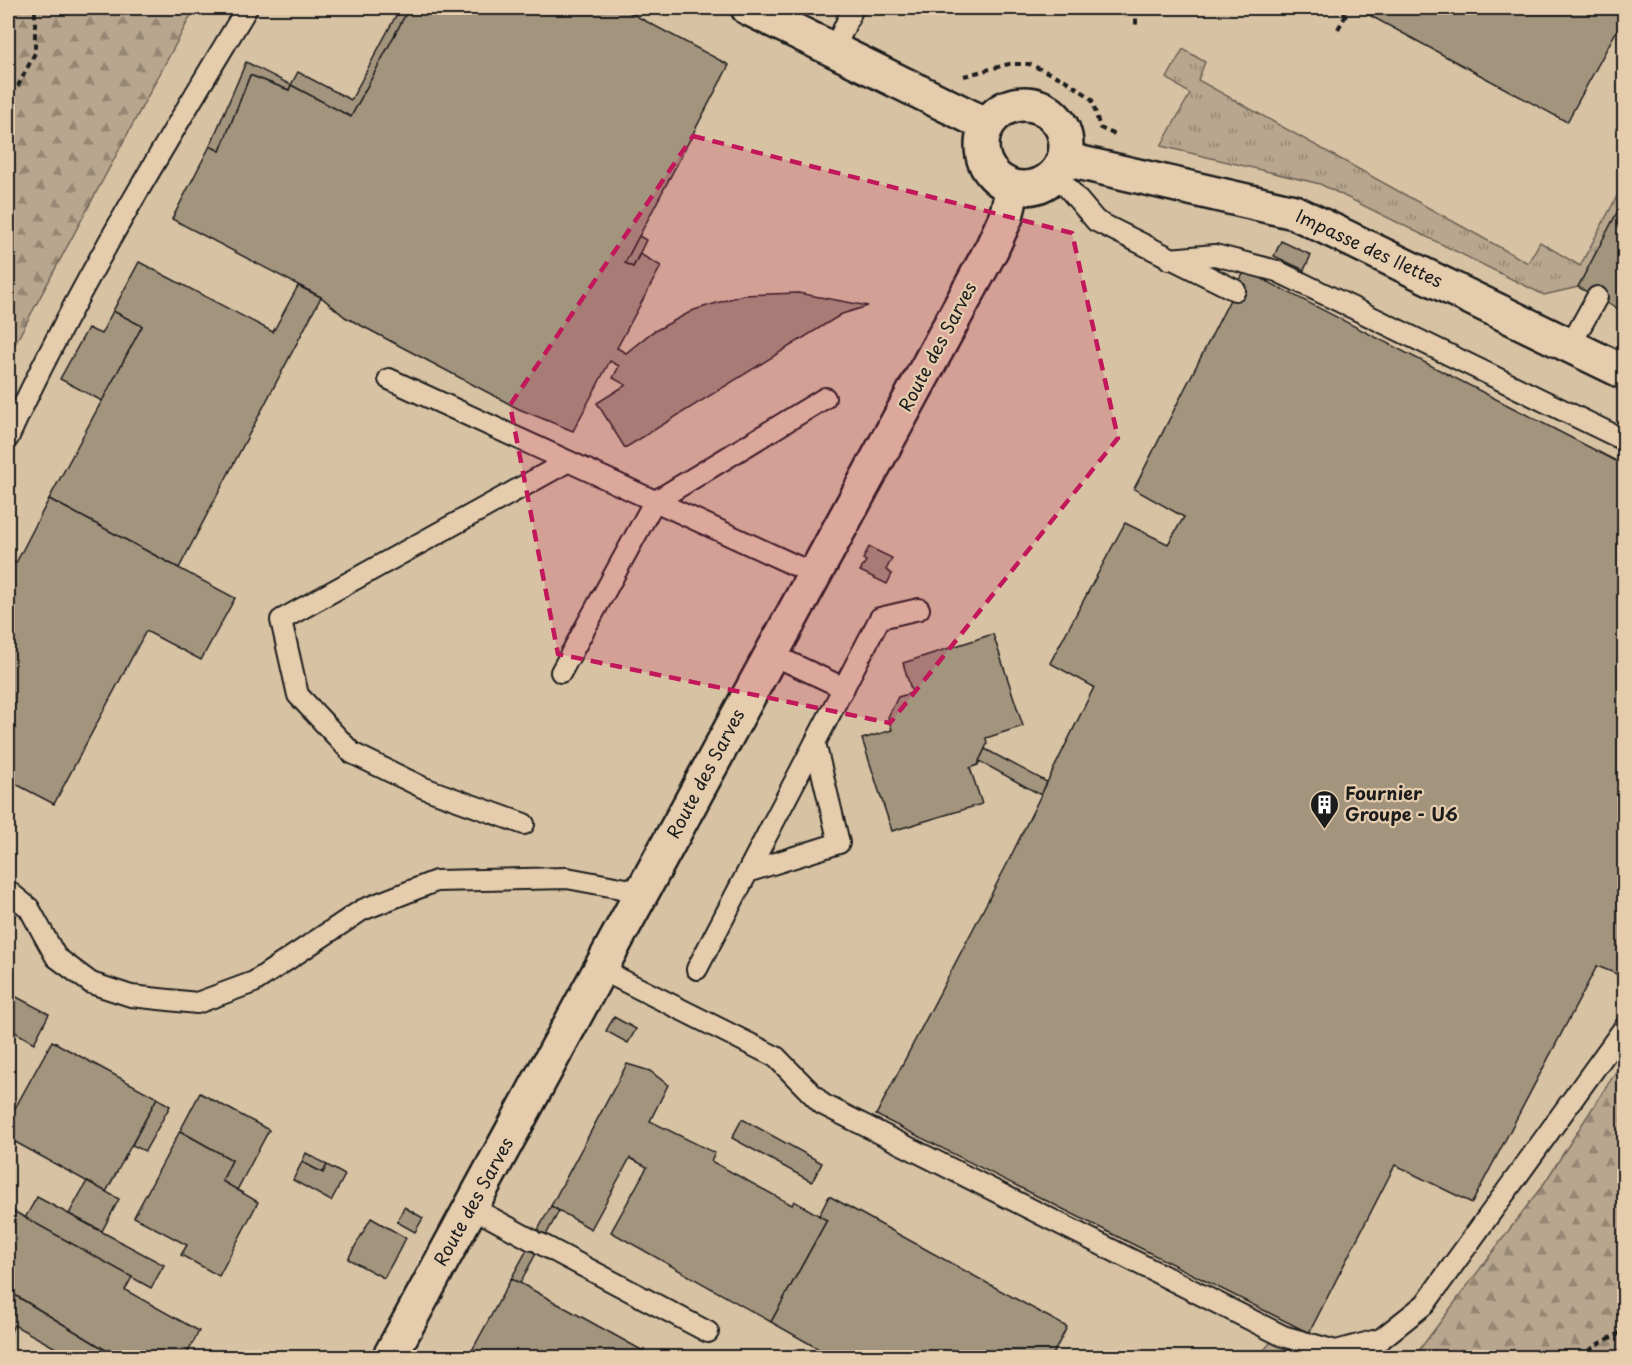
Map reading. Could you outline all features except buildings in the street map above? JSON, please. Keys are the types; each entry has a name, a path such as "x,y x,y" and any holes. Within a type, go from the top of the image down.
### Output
{"street":[{"path":"748,8 987,126"},
{"path":"1015,104 1043,108 1062,128 1066,147 1060,166 1041,185 1013,188 996,179 985,164 981,143 987,126 996,114 1015,104"},
{"name":"Impasse des Ilettes","path":"1060,166 1118,172 1294,212 1624,372"},
{"name":"Route des Sarves","path":"389,1358 992,248 1006,217 1013,188"}],"lane":[{"path":"8,438 41,366 152,166 247,8"},
{"path":"834,50 853,8"},
{"path":"1060,166 1096,221 1235,290"},
{"path":"1169,259 1215,255 1277,271 1624,440"},
{"path":"1570,346 1597,297"},
{"path":"389,379 814,574"},
{"path":"561,672 654,502 825,398"},
{"path":"524,824 424,788 352,753 298,695 281,620 567,462"},
{"path":"698,969 880,618 919,609"},
{"path":"771,654 844,688"},
{"path":"750,871 840,843 815,743"},
{"path":"8,891 29,908 56,957 91,983 131,996 197,1003 254,982 362,910 436,881 567,878 642,892"},
{"path":"600,969 776,1057 822,1104 1283,1336 1336,1351 1381,1339 1425,1304 1624,1028"},
{"path":"471,1207 708,1332"}],"path":[{"path":"8,91 18,86 35,53 35,8"},
{"path":"1136,8 1136,26"},
{"path":"1333,8 1346,15"},
{"path":"1338,29 1350,8"},
{"path":"962,76 1019,63 1038,67 1065,80 1092,100 1100,128 1120,137 1122,155 1118,172"},
{"path":"1581,1358 1596,1345 1624,1331"}],"highlighted area":[{"path":"693,136 1072,233 1118,438 890,723 558,654 510,405"}],"green space":[{"path":"8,8 195,8 8,357"},
{"path":"1183,49 1205,62 1198,80 1528,263 1540,242 1580,266 1624,183 1624,201 1578,287 1544,295 1320,184 1161,146 1190,94 1167,78"},
{"path":"1624,1059 1624,1357 1414,1357 1545,1182"},
{"path":"1272,1341 1312,1357 1257,1358"}],"place":[{"name":"Fournier Groupe - U6","path":"1324,830"}]}
